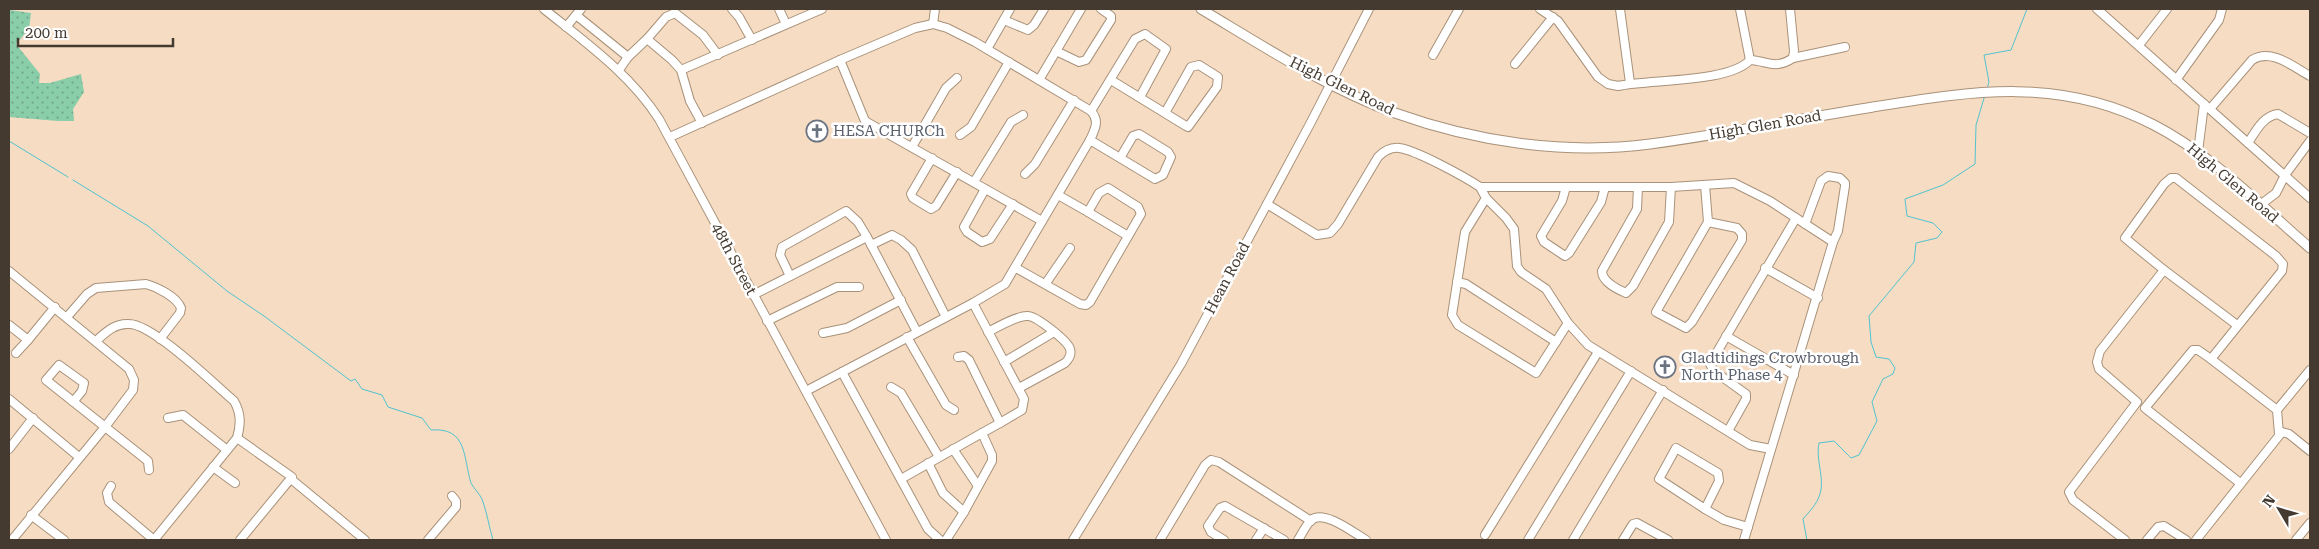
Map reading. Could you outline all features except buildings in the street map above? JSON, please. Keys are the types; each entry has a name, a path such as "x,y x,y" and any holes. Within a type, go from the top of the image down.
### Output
{"main road":[{"name":"High Glen Road","path":"1201,9 1331,83 1395,112 1459,131 1515,142 1581,148 1650,144 1910,100 1985,91 2043,92 2092,101 2126,112 2153,124 2198,152 2310,248"}],"street":[{"name":"48th Street","path":"544,9 619,70 644,96 670,137 886,540"},
{"path":"732,9 739,16 752,40"},
{"path":"779,9 786,24"},
{"path":"681,70 822,9"},
{"path":"933,24 935,9"},
{"path":"987,49 1010,9"},
{"path":"1004,20 1028,30 1034,25 1044,9"},
{"path":"1039,80 1081,9"},
{"path":"1056,51 1079,62 1086,60 1111,20 1109,14 1101,9"},
{"name":"Hean Road","path":"1073,540 1181,364 1369,9"},
{"path":"1432,55 1459,9"},
{"path":"1540,9 1553,17 1603,81 1618,86 1630,83 1684,79 1738,70 1750,60 1769,65 1787,62 1793,58 1845,47"},
{"path":"1620,9 1630,83"},
{"path":"1740,9 1750,60"},
{"path":"1790,9 1793,58"},
{"path":"2097,9 2107,12 2139,46 2176,80 2310,198"},
{"path":"2139,46 2167,9"},
{"path":"2176,80 2219,20 2222,9"},
{"path":"566,27 578,12 628,57"},
{"path":"619,70 628,57 666,17 675,13 704,35 718,55"},
{"path":"1515,64 1553,17"},
{"path":"670,137 840,60 915,28 933,24 947,28 987,49 1092,111 1097,121 1090,140 1005,284 973,303 806,391"},
{"path":"1092,111 1135,39 1146,34 1166,49 1140,97"},
{"path":"647,39 681,70 690,101 702,123"},
{"path":"2198,152 2207,107 2252,60 2272,55 2310,76"},
{"path":"840,60 865,121 1042,221"},
{"path":"960,135 971,127 1009,62"},
{"path":"1111,80 1140,97 1164,113 1186,126 1190,126 1217,88 1218,77 1199,65 1191,67 1164,113"},
{"path":"912,147 946,88 957,78"},
{"path":"1025,174 1035,164 1074,100"},
{"path":"2248,143 2264,121 2272,115 2278,114 2310,133"},
{"path":"974,182 1011,122 1023,115"},
{"path":"1090,140 1120,158 1158,179 1163,176 1171,157 1168,152 1139,134 1133,136 1120,158"},
{"path":"2260,205 2276,193 2285,175 2310,141"},
{"path":"1266,204 1317,235 1330,233 1338,224 1378,157 1383,152 1397,148 1460,174 1480,187 1486,198 1506,218 1514,229 1517,266 1521,272 1546,289 1568,323 1588,345 1750,445 1771,449"},
{"path":"932,158 911,194 913,198 930,209 936,206 956,172"},
{"path":"1744,540 1838,231 1845,186 1845,183 1840,178 1828,176 1821,180 1805,224"},
{"path":"2211,358 2282,271 2283,264 2276,256 2176,178 2167,180 2125,238 2237,325"},
{"path":"1480,187 1671,187 1734,183 1741,185 1834,242"},
{"path":"1705,185 1708,222 1656,312 1686,328 1692,322 1742,240 1742,234 1737,228 1708,222"},
{"path":"1566,187 1562,201 1541,236 1544,242 1565,256 1569,253 1599,206 1605,187"},
{"path":"1638,187 1637,209 1602,271 1603,278 1606,281 1626,293 1633,286 1670,222 1671,187"},
{"path":"1016,268 1046,283 1080,304 1088,304 1141,211 1111,189 1105,188 1099,193 1088,212"},
{"path":"985,189 964,227 967,232 982,242 990,239 1013,204"},
{"path":"1058,195 1128,236"},
{"path":"1486,198 1465,232 1452,315 1458,325 1536,373 1568,323"},
{"path":"790,276 780,255 782,247 846,211 858,222 917,332"},
{"path":"1728,431 1746,397 1744,391 1710,367 1712,359 1796,218"},
{"path":"871,246 892,235 906,244 912,250 946,317"},
{"path":"753,295 866,237"},
{"path":"1046,283 1070,248"},
{"path":"1765,268 1818,298"},
{"path":"2164,270 2100,351 2098,356 2099,369 2137,402 2240,483"},
{"path":"9,271 129,369 134,380 133,390 105,427 12,540"},
{"path":"1458,282 1466,284 1556,342"},
{"path":"67,317 87,294 96,288 146,284 154,286 176,300 181,308 180,313 160,339"},
{"path":"767,321 838,287 859,287"},
{"path":"823,333 847,328 901,300"},
{"path":"901,479 1022,410 1024,399 1019,388 973,303"},
{"path":"16,353 55,307"},
{"path":"988,332 1027,316 1034,318 1054,332 1070,347 1071,352 1065,363 1019,388"},
{"path":"96,341 109,329 130,324 140,326 160,339 234,401 240,416 240,429 237,438 154,540 109,502 108,493 111,486"},
{"path":"9,325 28,340"},
{"path":"1004,362 1054,332"},
{"path":"1726,336 1794,375"},
{"path":"907,338 946,405 954,410"},
{"path":"2145,408 2193,350 2198,350 2277,410"},
{"path":"1485,535 1598,352"},
{"path":"958,357 964,356 969,360 1000,423"},
{"path":"73,402 82,391 84,383 59,364 46,380 73,402 148,461 149,470"},
{"path":"2279,434 2277,410 2310,370"},
{"path":"1528,540 1630,371"},
{"path":"842,372 928,528 940,540"},
{"path":"891,387 901,393 939,457"},
{"path":"1573,540 1663,390"},
{"path":"9,400 79,457"},
{"path":"2125,540 2073,500 2070,492 2137,402"},
{"path":"168,418 183,415 227,450"},
{"path":"9,449 33,418"},
{"path":"2196,540 2279,434 2282,432 2289,434 2310,451"},
{"path":"946,540 964,512 992,458 982,433"},
{"path":"237,438 292,476 291,480 364,540"},
{"path":"1705,509 1719,481 1718,473 1676,448 1659,479 1705,509 1724,520 1748,527"},
{"path":"953,449 978,486"},
{"path":"1160,540 1205,465 1211,460 1219,462 1311,521"},
{"path":"928,463 946,498 964,512"},
{"path":"213,467 235,483"},
{"path":"240,540 291,480"},
{"path":"428,540 456,507 456,501 452,496"},
{"path":"1224,540 1211,532 1208,526 1222,506 1228,507 1284,540"},
{"path":"31,515 64,540"},
{"path":"1298,540 1311,521 1320,517 1331,519 1366,540"},
{"path":"1623,540 1633,524 1637,523 1668,540"},
{"path":"2296,540 2310,523"},
{"path":"2147,540 2158,527 2164,526 2186,540"},
{"path":"1256,540 1264,528"}],"green space":[{"path":"9,10 31,13 29,29 16,44 40,74 39,83 50,83 81,74 84,92 73,109 74,121 9,117"}],"waterway":[{"path":"1987,89 1989,82 1984,55 2011,50 2027,9"},
{"path":"1807,540 1803,519 1817,502 1821,485 1818,457 1819,443 1834,441 1851,458 1859,455 1877,421 1872,402 1883,379 1893,374 1895,368 1889,359 1876,357 1871,342 1869,316 1914,262 1916,243 1937,238 1942,232 1933,223 1907,216 1905,199 1943,185 1975,164 1976,125 1985,95"},
{"path":"9,141 68,177"},
{"path":"73,180 148,226 227,291 264,316 351,381 355,379 362,389 382,395 388,407 422,418 431,430 443,430 458,439 465,454 471,483 482,499 493,540"}],"place":[{"name":"HESA CHURCh","path":"817,131"},
{"name":"Gladtidings Crowbrough North Phase 4","path":"1665,367"}]}
